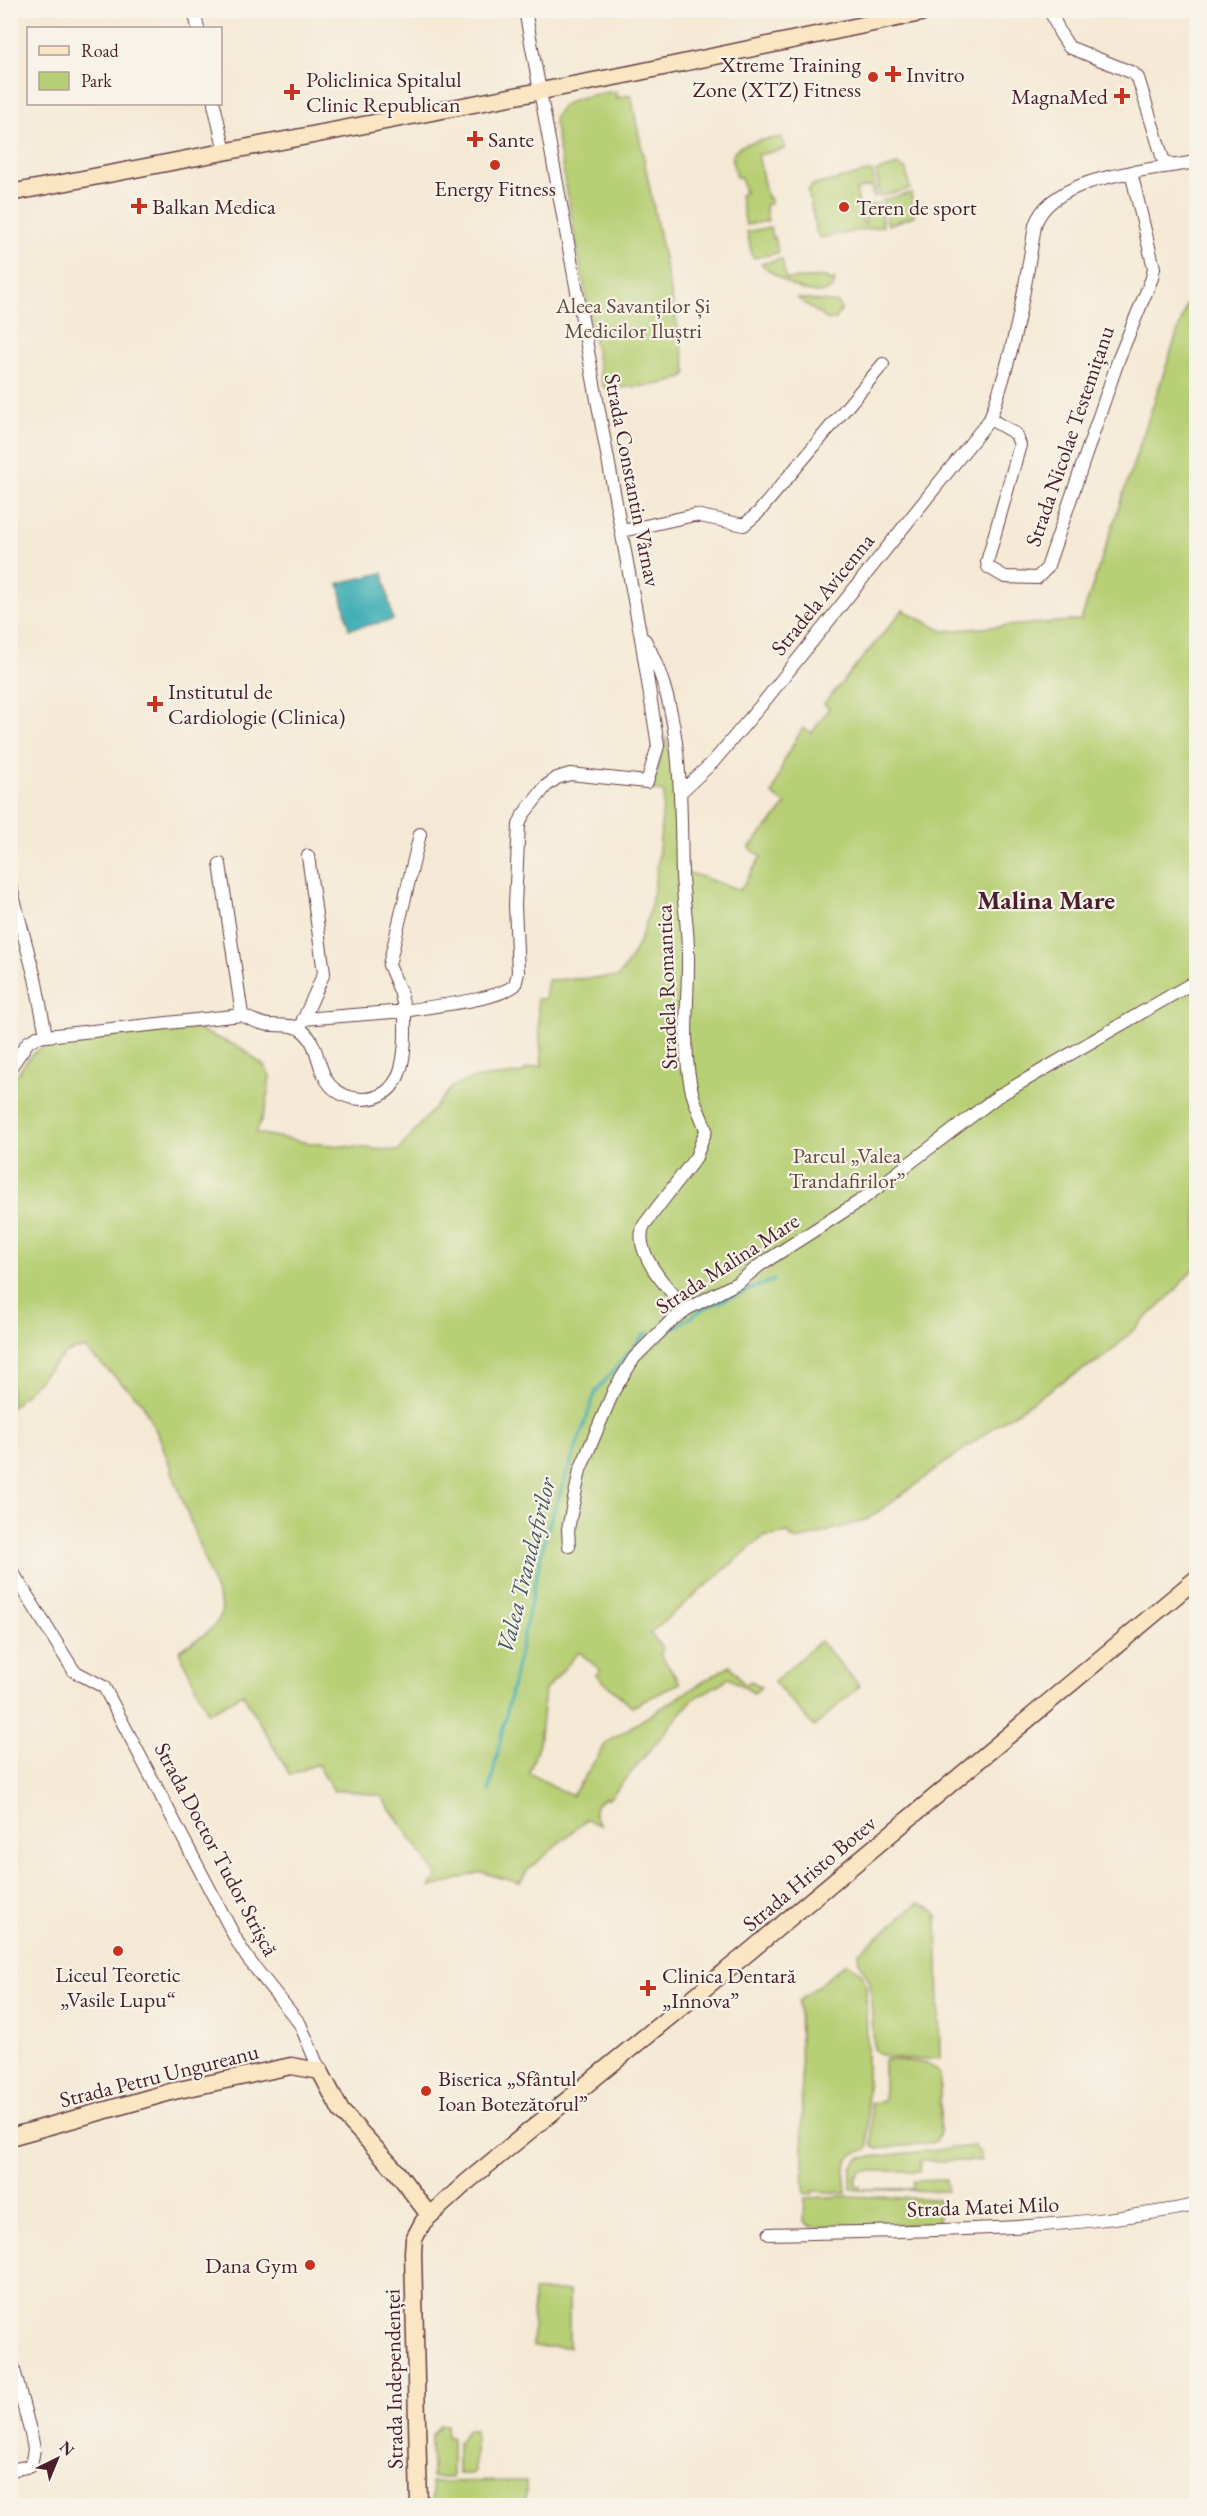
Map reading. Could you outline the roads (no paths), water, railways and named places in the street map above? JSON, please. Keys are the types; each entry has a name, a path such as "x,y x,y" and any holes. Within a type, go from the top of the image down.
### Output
{"main road":[{"path":"10,193 539,91 935,10"},
{"name":"Strada Hristo Botev","path":"429,2215 1197,1580"},
{"name":"Strada Petru Ungureanu","path":"10,2137 174,2091 291,2066 320,2071"},
{"name":"Strada Doctor Tudor Strișcă","path":"320,2071 341,2111 405,2182 429,2215"},
{"name":"Strada Independenței","path":"419,2505 413,2252 418,2229 429,2215"}],"street":[{"path":"194,10 198,27"},
{"name":"Strada Constantin Vârnav","path":"405,1011 478,998 503,991 514,985 518,973 515,905 518,842 519,825 523,815 546,786 557,778 570,774 647,782 658,746 622,531 525,10"},
{"path":"1050,10 1069,47 1133,73 1138,78 1158,148 1163,159 1171,166"},
{"path":"214,105 225,152"},
{"path":"990,419 1002,385 1021,313 1037,217 1044,208 1072,190 1094,180 1197,162"},
{"name":"Strada Nicolae Testemițanu","path":"990,419 1016,434 1020,445 987,562 988,567 1005,577 1037,578 1047,568 1119,358 1152,278 1154,268 1131,172"},
{"path":"622,531 695,515 744,525 758,513 883,364"},
{"name":"Stradela Avicenna","path":"682,791 713,762 763,703 990,419"},
{"name":"Stradela Romantica","path":"640,631 654,657 662,682 679,757 682,791 683,903 688,940 686,1044 692,1093 706,1130 696,1157 644,1225 640,1238 645,1254 655,1270 687,1309"},
{"path":"302,1024 324,1076 332,1088 348,1097 370,1099 381,1096 397,1082 401,1071 405,1011 400,991 389,965 420,834"},
{"path":"302,1024 324,973 308,856"},
{"path":"220,864 242,1015"},
{"path":"10,884 35,978 46,1035"},
{"name":"Strada Malina Mare","path":"569,1546 568,1529 580,1470 614,1389 642,1350 671,1322 687,1309 739,1282 760,1264 860,1201 998,1096 1197,981"},
{"path":"10,1068 28,1042 46,1035 242,1015 265,1024 286,1025 405,1011"},
{"name":"Strada Doctor Tudor Strișcă","path":"10,1568 74,1671 104,1687 239,1945 300,2024 320,2071"},
{"name":"Strada Matei Milo","path":"769,2234 942,2230 1075,2223 1143,2215 1197,2205"},
{"path":"10,2355 34,2449 31,2466 10,2470"}],"water":[{"path":"383,573 393,620 349,629 339,583"}],"waterway":[{"name":"Valea Trandafirilor","path":"661,1337 704,1308 774,1280"},
{"name":"Valea Trandafirilor","path":"489,1792 546,1533 596,1391 645,1334 649,1333"}],"place":[{"name":"Invitro","path":"893,74"},
{"name":"Xtreme Training Zone (XTZ) Fitness","path":"873,77"},
{"name":"Policlinica Spitalul Clinic Republican","path":"292,92"},
{"name":"MagnaMed","path":"1122,96"},
{"name":"Sante","path":"475,139"},
{"name":"Energy Fitness","path":"495,165"},
{"name":"Balkan Medica","path":"139,206"},
{"name":"Teren de sport","path":"844,207"},
{"name":"Institutul de Cardiologie (Clinica)","path":"155,704"},
{"name":"Liceul Teoretic „Vasile Lupu“","path":"118,1951"},
{"name":"Clinica Dentară „Innova”","path":"648,1988"},
{"name":"Biserica „Sfântul Ioan Botezătorul”","path":"426,2091"},
{"name":"Dana Gym","path":"310,2265"}],"district":[{"name":"Malina Mare","path":"1046,900"}],"park label":[{"name":"Aleea Savanților Și Medicilor Iluștri","path":"633,318"},
{"name":"Parcul „Valea Trandafirilor”","path":"847,1168"}]}
